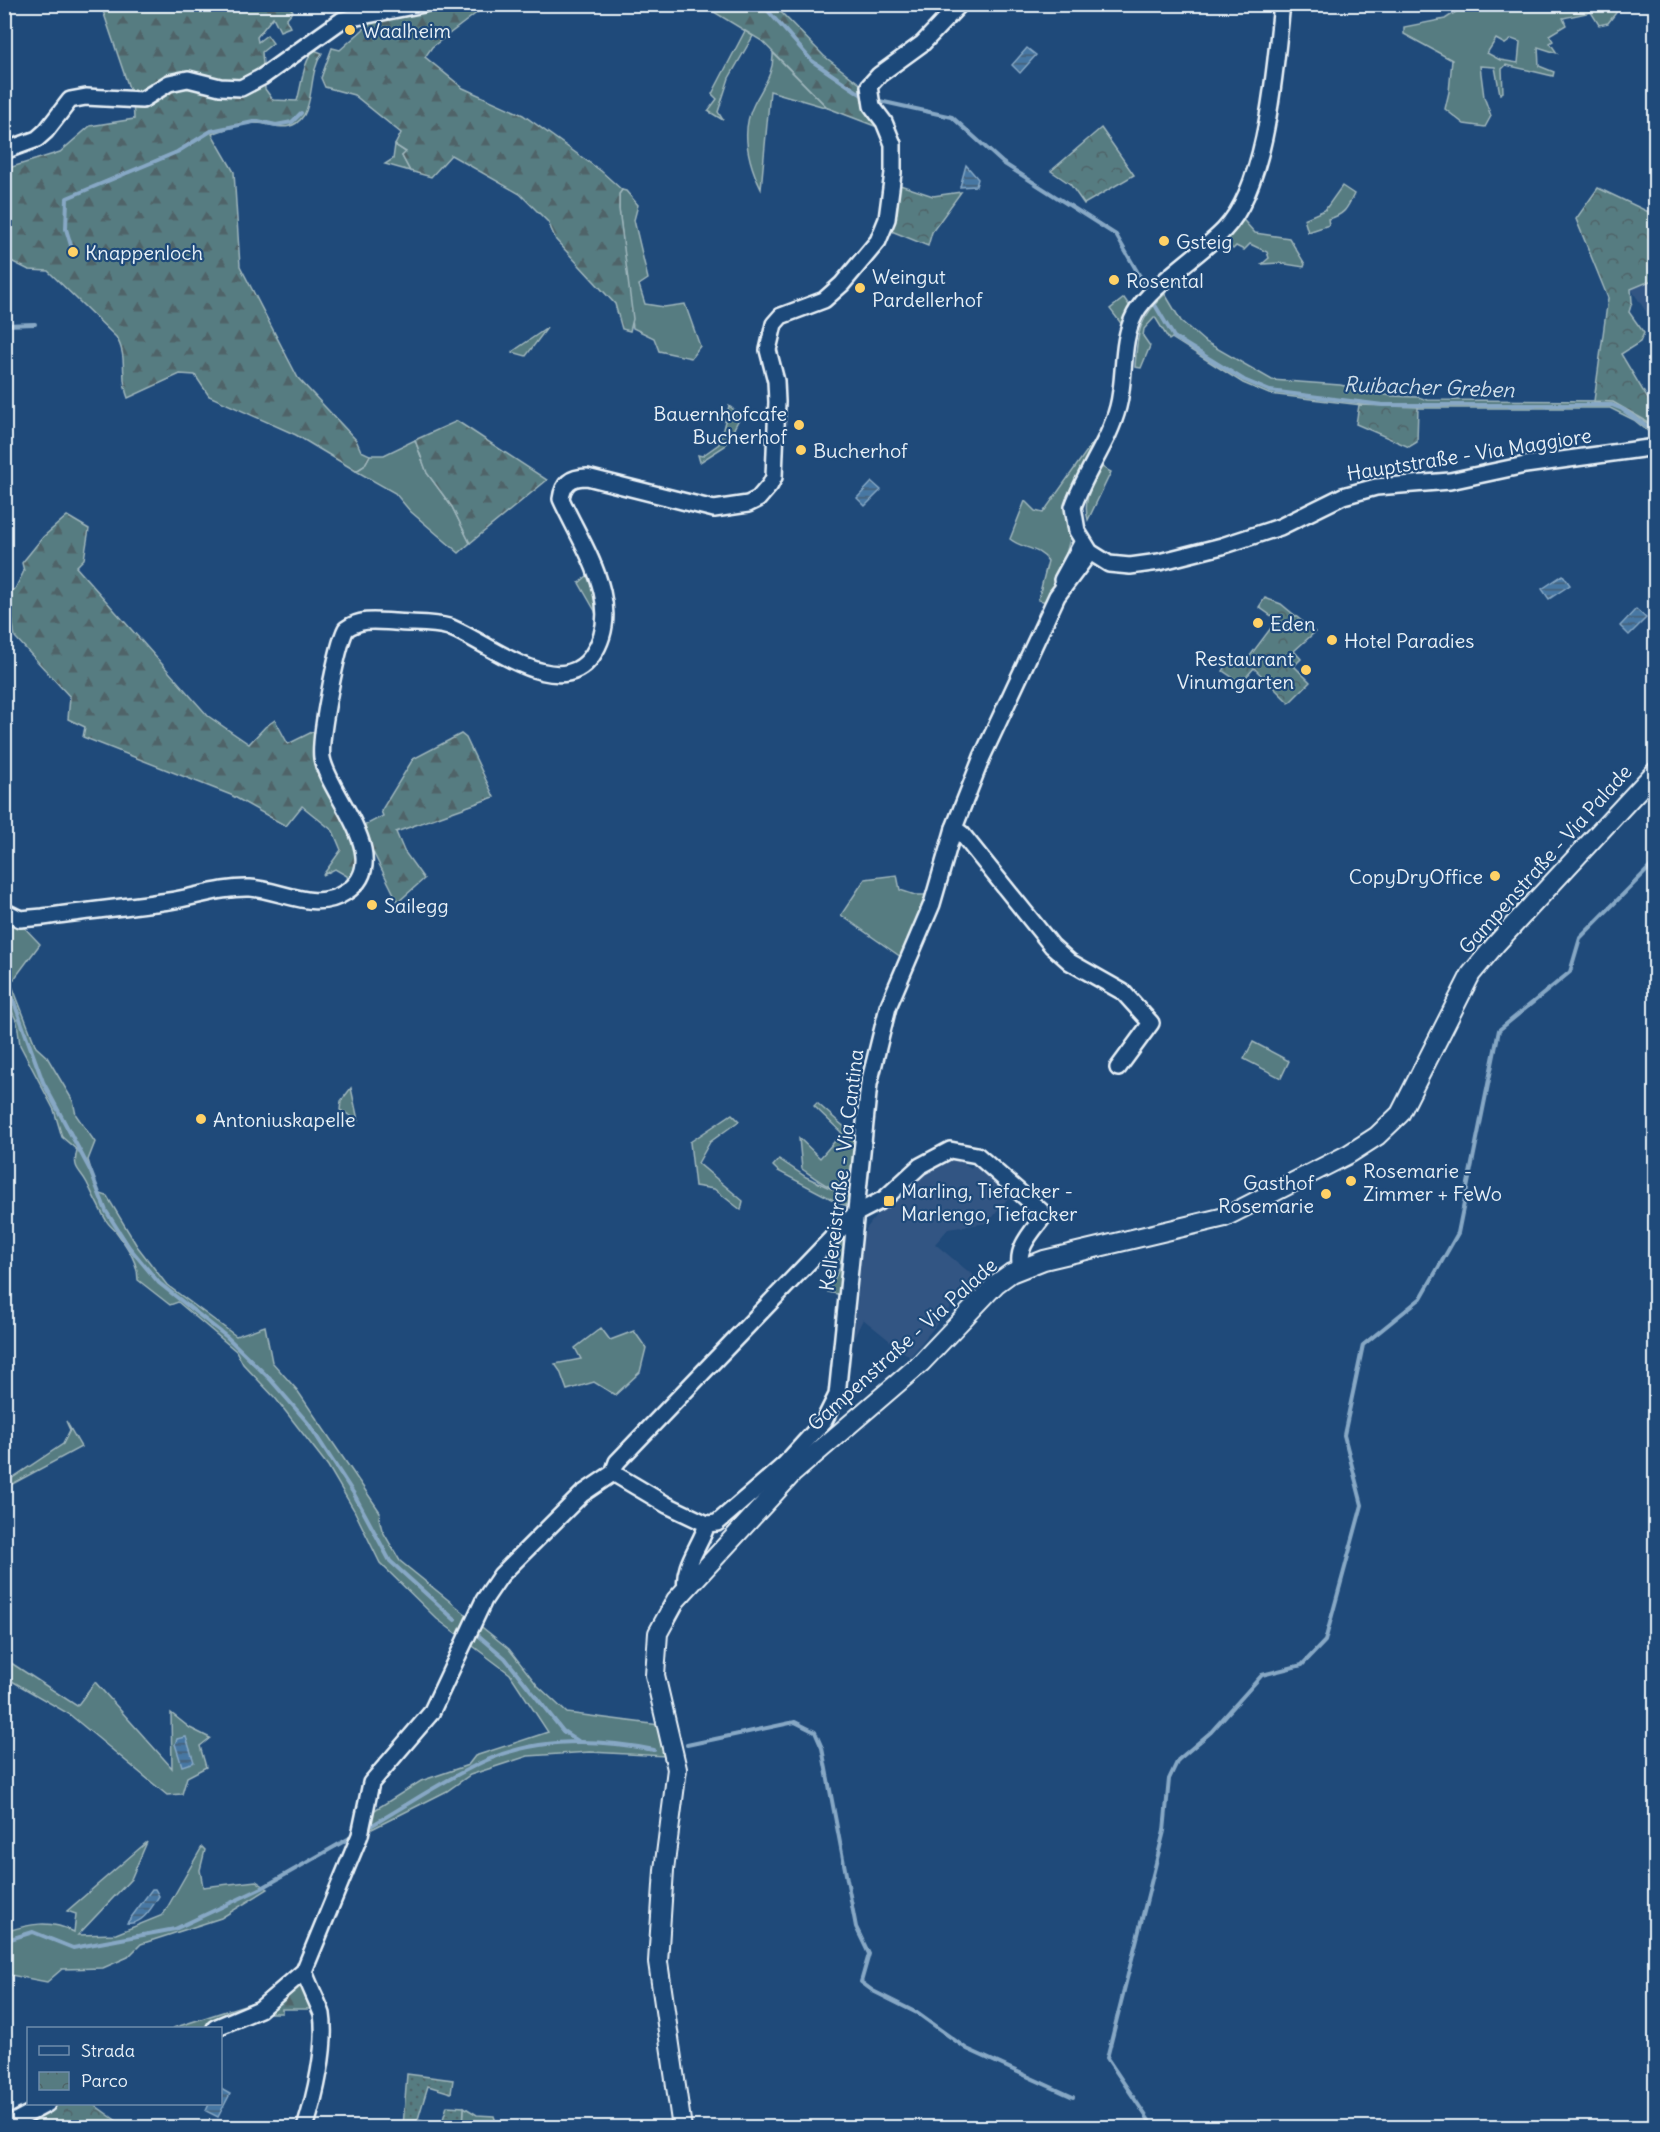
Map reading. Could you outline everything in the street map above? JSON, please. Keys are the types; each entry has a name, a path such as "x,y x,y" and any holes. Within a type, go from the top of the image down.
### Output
{"main road":[{"name":"Gampenstraße - Via Palade","path":"682,2127 659,1980 658,1944 664,1870 677,1769 655,1675 658,1634 665,1617 686,1588 788,1469 921,1363 996,1284 1021,1268 1044,1260 1225,1217 1349,1154 1377,1136 1405,1106 1471,974 1656,771"}],"street":[{"path":"4,151 37,139 70,100 86,98 142,100 170,83 188,79 220,87 241,87 262,77 342,20 424,4"},
{"path":"4,911 20,919 43,917 250,888 319,902 337,898 350,890 357,883 362,870 362,849 353,821 325,767 322,749 335,668 341,639 346,629 361,621 440,625 533,669 553,674 573,672 582,668 595,651 606,622 595,568 561,499 562,488 567,482 578,477 587,477 714,508 729,508 758,499 774,477 776,381 768,350 774,324 781,316 824,300 837,288 878,241 887,219 893,173 893,144 871,100 871,82 912,52 960,4"},
{"path":"1086,547 1074,521 1073,507 1118,407 1128,332 1135,314 1146,298 1194,259 1226,229 1240,208 1267,128 1282,4"},
{"name":"Hauptstraße - Via Maggiore","path":"1086,547 1109,564 1130,566 1160,562 1270,531 1343,496 1376,486 1450,481 1525,465 1656,447"},
{"name":"Kellereistraße - Via Cantina","path":"707,1524 717,1523 788,1469 824,1421 837,1395 874,1054 888,1006 932,904 954,828 982,757 1057,596 1086,547"},
{"path":"954,828 962,834 1052,946 1070,962 1123,992 1151,1023 1118,1068"},
{"path":"217,2027 260,2009 303,1971 360,1835 371,1783 430,1713 484,1600 519,1554 582,1494 613,1473 618,1462 855,1214 884,1199 936,1156 950,1150 963,1150 987,1163 1041,1211 1042,1217 1023,1245 1018,1259 1021,1268"},
{"path":"613,1473 667,1505 707,1524 703,1540 684,1578 686,1588"},
{"path":"303,1971 322,2012 320,2063 313,2104 305,2127"},
{"path":"4,2127 44,2105"}],"shaded area":[{"path":"1027,48 1036,55 1020,73 1012,65"},
{"path":"966,165 978,179 976,186 960,187"},
{"path":"1655,279 1655,325 1631,289"},
{"path":"872,482 881,490 865,506 857,498"},
{"path":"1563,575 1570,585 1549,599 1542,589"},
{"path":"1636,609 1646,618 1629,635 1620,626"},
{"path":"955,1158 971,1168 975,1163 1012,1193 988,1223 948,1229 935,1244 975,1277 910,1357 863,1319 854,1338 863,1239 866,1229 876,1216 937,1163"},
{"path":"186,1737 194,1762 182,1766 175,1744 177,1739"},
{"path":"152,1889 155,1889 159,1896 150,1910 137,1922 127,1923"},
{"path":"222,2090 230,2094 218,2117 206,2111 209,2105 222,2105"}],"green space":[{"path":"1468,4 1622,4 1608,23 1599,25 1591,12 1563,18 1566,25 1549,35 1553,41 1550,43 1557,53 1538,47 1539,66 1554,72 1553,76 1506,65 1502,69 1503,92 1500,94 1495,67 1480,66 1484,97 1491,116 1485,127 1464,124 1445,109 1452,60 1404,34 1404,27 1445,19","holes":["1496,39 1505,44 1512,39 1520,42 1518,63 1500,60 1487,53"]},
{"path":"101,5 288,5 293,11 286,19 290,27 280,31 273,17 257,37 258,42 267,35 273,43 262,52 265,89 273,100 297,101 310,55 314,50 322,53 315,69 307,108 304,115 294,125 282,127 257,123 246,124 212,134 234,172 240,266 298,378 356,440 361,451 370,455 364,466 356,471 296,435 209,396 195,375 180,374 128,398 125,390 122,352 116,337 48,271 29,270 5,258 4,164 9,168 60,152 90,126 134,119 133,100"},
{"path":"424,5 487,5 432,47 425,57 463,88 523,115 601,171 622,190 619,194 619,209 633,319 630,331 622,329 615,304 556,240 548,222 520,194 451,155 431,177 410,171 402,156 406,152 395,145 401,133 354,95 325,87 321,78 332,48 340,50 375,19"},
{"path":"711,5 774,5 824,56 865,88 888,131 828,108 762,41 714,12"},
{"path":"745,31 753,36 729,78 718,112 723,120 708,111 717,99 712,94"},
{"path":"773,53 828,108 770,91 761,189 750,158 747,136 750,114 770,74"},
{"path":"1101,128 1134,175 1084,204 1070,184 1051,171"},
{"path":"395,145 407,153 402,156 410,171 385,164 393,159"},
{"path":"900,185 933,196 961,192 932,232 928,246 889,230"},
{"path":"1342,186 1354,194 1347,207 1338,216 1328,219 1329,225 1308,232 1304,219 1325,210"},
{"path":"1598,188 1655,215 1655,279 1631,289 1632,302 1629,312 1644,333 1640,342 1621,354 1651,404 1655,426 1613,402 1594,401 1608,298 1576,219"},
{"path":"622,190 626,191 638,205 634,220 648,279 639,285 645,304 664,307 685,304 700,346 691,358 659,351 654,338 633,328 619,209 619,194"},
{"path":"1237,213 1255,233 1289,238 1305,264 1304,267 1279,263 1262,264 1269,258 1267,252 1250,244 1244,250 1236,246 1233,249 1217,237"},
{"path":"1165,294 1181,321 1204,341 1272,380 1340,385 1391,396 1418,397 1427,400 1613,401 1655,428 1655,437 1634,420 1610,408 1387,408 1269,394 1243,383 1172,338 1169,340 1155,317 1144,329 1143,336 1150,346 1141,368 1135,367 1141,327 1150,311"},
{"path":"1124,298 1131,308 1123,326 1110,309"},
{"path":"547,328 526,356 512,352"},
{"path":"1359,405 1418,407 1417,442 1409,447 1356,424"},
{"path":"729,406 741,415 725,446 700,462 698,455 702,456 719,444"},
{"path":"457,421 547,480 470,543 452,507 427,473 415,440"},
{"path":"415,440 427,473 452,507 470,543 459,553 410,511 395,493 356,471 364,466 370,455 384,455"},
{"path":"1091,445 1094,447 1067,504 1070,539 1062,569 1047,602 1038,600 1048,561 1040,553 1010,539 1025,501 1035,511 1043,513"},
{"path":"1100,466 1111,472 1088,520 1087,499"},
{"path":"67,516 89,529 84,559 76,567 208,716 249,744 275,720 288,744 312,732 324,733 322,749 356,830 383,816 381,811 413,759 461,734 466,738 494,797 396,832 404,851 424,879 398,902 369,844 350,889 347,876 335,869 323,875 341,850 333,831 302,806 286,826 231,795 83,737 85,727 68,719 70,697 15,637 10,604 4,594 15,589 24,571 22,563 43,537"},
{"path":"594,570 598,623 595,611 579,583"},
{"path":"1265,598 1281,604 1315,632 1294,651 1301,659 1294,666 1310,682 1289,703 1254,668 1241,683 1223,671 1233,656 1244,664 1277,620 1259,607"},
{"path":"897,875 900,890 915,895 929,895 911,940 901,957 841,915 865,879"},
{"path":"4,911 21,924 40,944 11,983 36,1047 47,1057 73,1101 76,1115 95,1142 88,1160 98,1193 107,1196 137,1246 167,1285 236,1336 265,1326 272,1362 297,1390 380,1512 382,1530 400,1561 509,1649 537,1685 567,1713 659,1725 665,1756 590,1752 528,1756 470,1775 447,1791 360,1835 365,1816 421,1781 468,1765 475,1756 548,1732 510,1674 437,1619 380,1563 354,1510 328,1466 276,1399 243,1364 236,1351 178,1302 170,1305 138,1280 132,1256 117,1232 107,1222 78,1169 75,1162 77,1150 62,1137 54,1110 20,1045 17,1022 5,997"},
{"path":"1253,1042 1289,1061 1281,1078 1244,1059"},
{"path":"351,1088 358,1120 340,1110 341,1101"},
{"path":"817,1103 857,1138 850,1191 837,1190 802,1169 799,1138 820,1158 842,1133 814,1106"},
{"path":"732,1114 739,1121 710,1142 698,1163 743,1201 741,1210 714,1189 695,1186 690,1142"},
{"path":"779,1159 806,1177 856,1200 856,1208 841,1204 778,1171 773,1166"},
{"path":"855,1214 847,1296 828,1292 840,1267 840,1260 831,1253 821,1259"},
{"path":"601,1328 610,1340 634,1331 646,1348 640,1372 615,1395 594,1382 567,1390 555,1364 581,1359 575,1348"},
{"path":"66,1421 81,1447 5,1488 5,1483 63,1444 70,1430"},
{"path":"5,1659 77,1706 95,1682 172,1768 171,1713 190,1728 210,1738 200,1746 206,1767 187,1777 182,1794 167,1795 69,1714 5,1677"},
{"path":"147,1842 131,1879 78,1935 116,1934 163,1915 202,1847 205,1850 200,1870 203,1887 256,1881 268,1889 221,1918 141,1944 128,1957 103,1968 62,1969 47,1982 5,1974 5,1932 48,1924 74,1932 76,1914 67,1911"},
{"path":"304,1971 314,2009 282,2009 282,2013 261,2013"},
{"path":"282,1993 217,2027 176,2027"},
{"path":"407,2074 453,2080 451,2093 428,2086 418,2119 441,2126 447,2106 464,2107 463,2127 403,2127"},
{"path":"45,2105 94,2105 125,2127 40,2127 23,2116"},
{"path":"464,2107 477,2115 494,2116 497,2125 504,2123 504,2126 463,2128"}],"waterway":[{"name":"Ruibacher Greben","path":"762,4 812,61 865,97"},
{"name":"Ruibacher Greben","path":"875,100 952,117 1003,163 1116,235 1145,285"},
{"path":"73,252 66,229 67,198 177,152 211,131 258,121 276,125 292,122 301,113"},
{"name":"Ruibacher Greben","path":"1155,305 1174,337 1244,380 1270,391 1383,405 1612,405 1622,409 1656,433"},
{"path":"4,325 35,324"},
{"path":"1154,2128 1107,2058 1164,1831 1169,1779 1178,1760 1211,1732 1262,1675 1302,1665 1325,1641 1362,1505 1344,1435 1363,1345 1421,1298 1458,1233 1499,1030 1570,972 1580,938 1656,861"},
{"path":"4,964 7,983 43,1082 90,1170 106,1211 129,1247 159,1283 227,1337 270,1379 308,1423 354,1494 390,1561 455,1620"},
{"path":"478,1635 505,1658 563,1731 578,1741"},
{"path":"687,1745 795,1722 815,1732 822,1748 856,1927 869,1954 861,1982 873,1991 917,2013 967,2049 1073,2097"},
{"path":"367,1828 456,1775 487,1760 528,1747 591,1742 654,1750"},
{"path":"4,1941 33,1932 73,1948 175,1929 262,1888 355,1835"}],"place":[{"name":"Waalheim","path":"350,30"},
{"name":"Gsteig","path":"1164,241"},
{"name":"Knappenloch","path":"73,252"},
{"name":"Rosental","path":"1114,280"},
{"name":"Weingut Pardellerhof","path":"860,288"},
{"name":"Bauernhofcafe Bucherhof","path":"799,425"},
{"name":"Bucherhof","path":"801,450"},
{"name":"Eden","path":"1258,623"},
{"name":"Hotel Paradies","path":"1332,640"},
{"name":"Restaurant Vinumgarten","path":"1306,670"},
{"name":"CopyDryOffice","path":"1495,876"},
{"name":"Sailegg","path":"372,905"},
{"name":"Antoniuskapelle","path":"201,1119"},
{"name":"Rosemarie - Zimmer + FeWo","path":"1351,1181"},
{"name":"Gasthof Rosemarie","path":"1326,1194"},
{"name":"Marling, Tiefacker - Marlengo, Tiefacker","path":"889,1201"}]}
